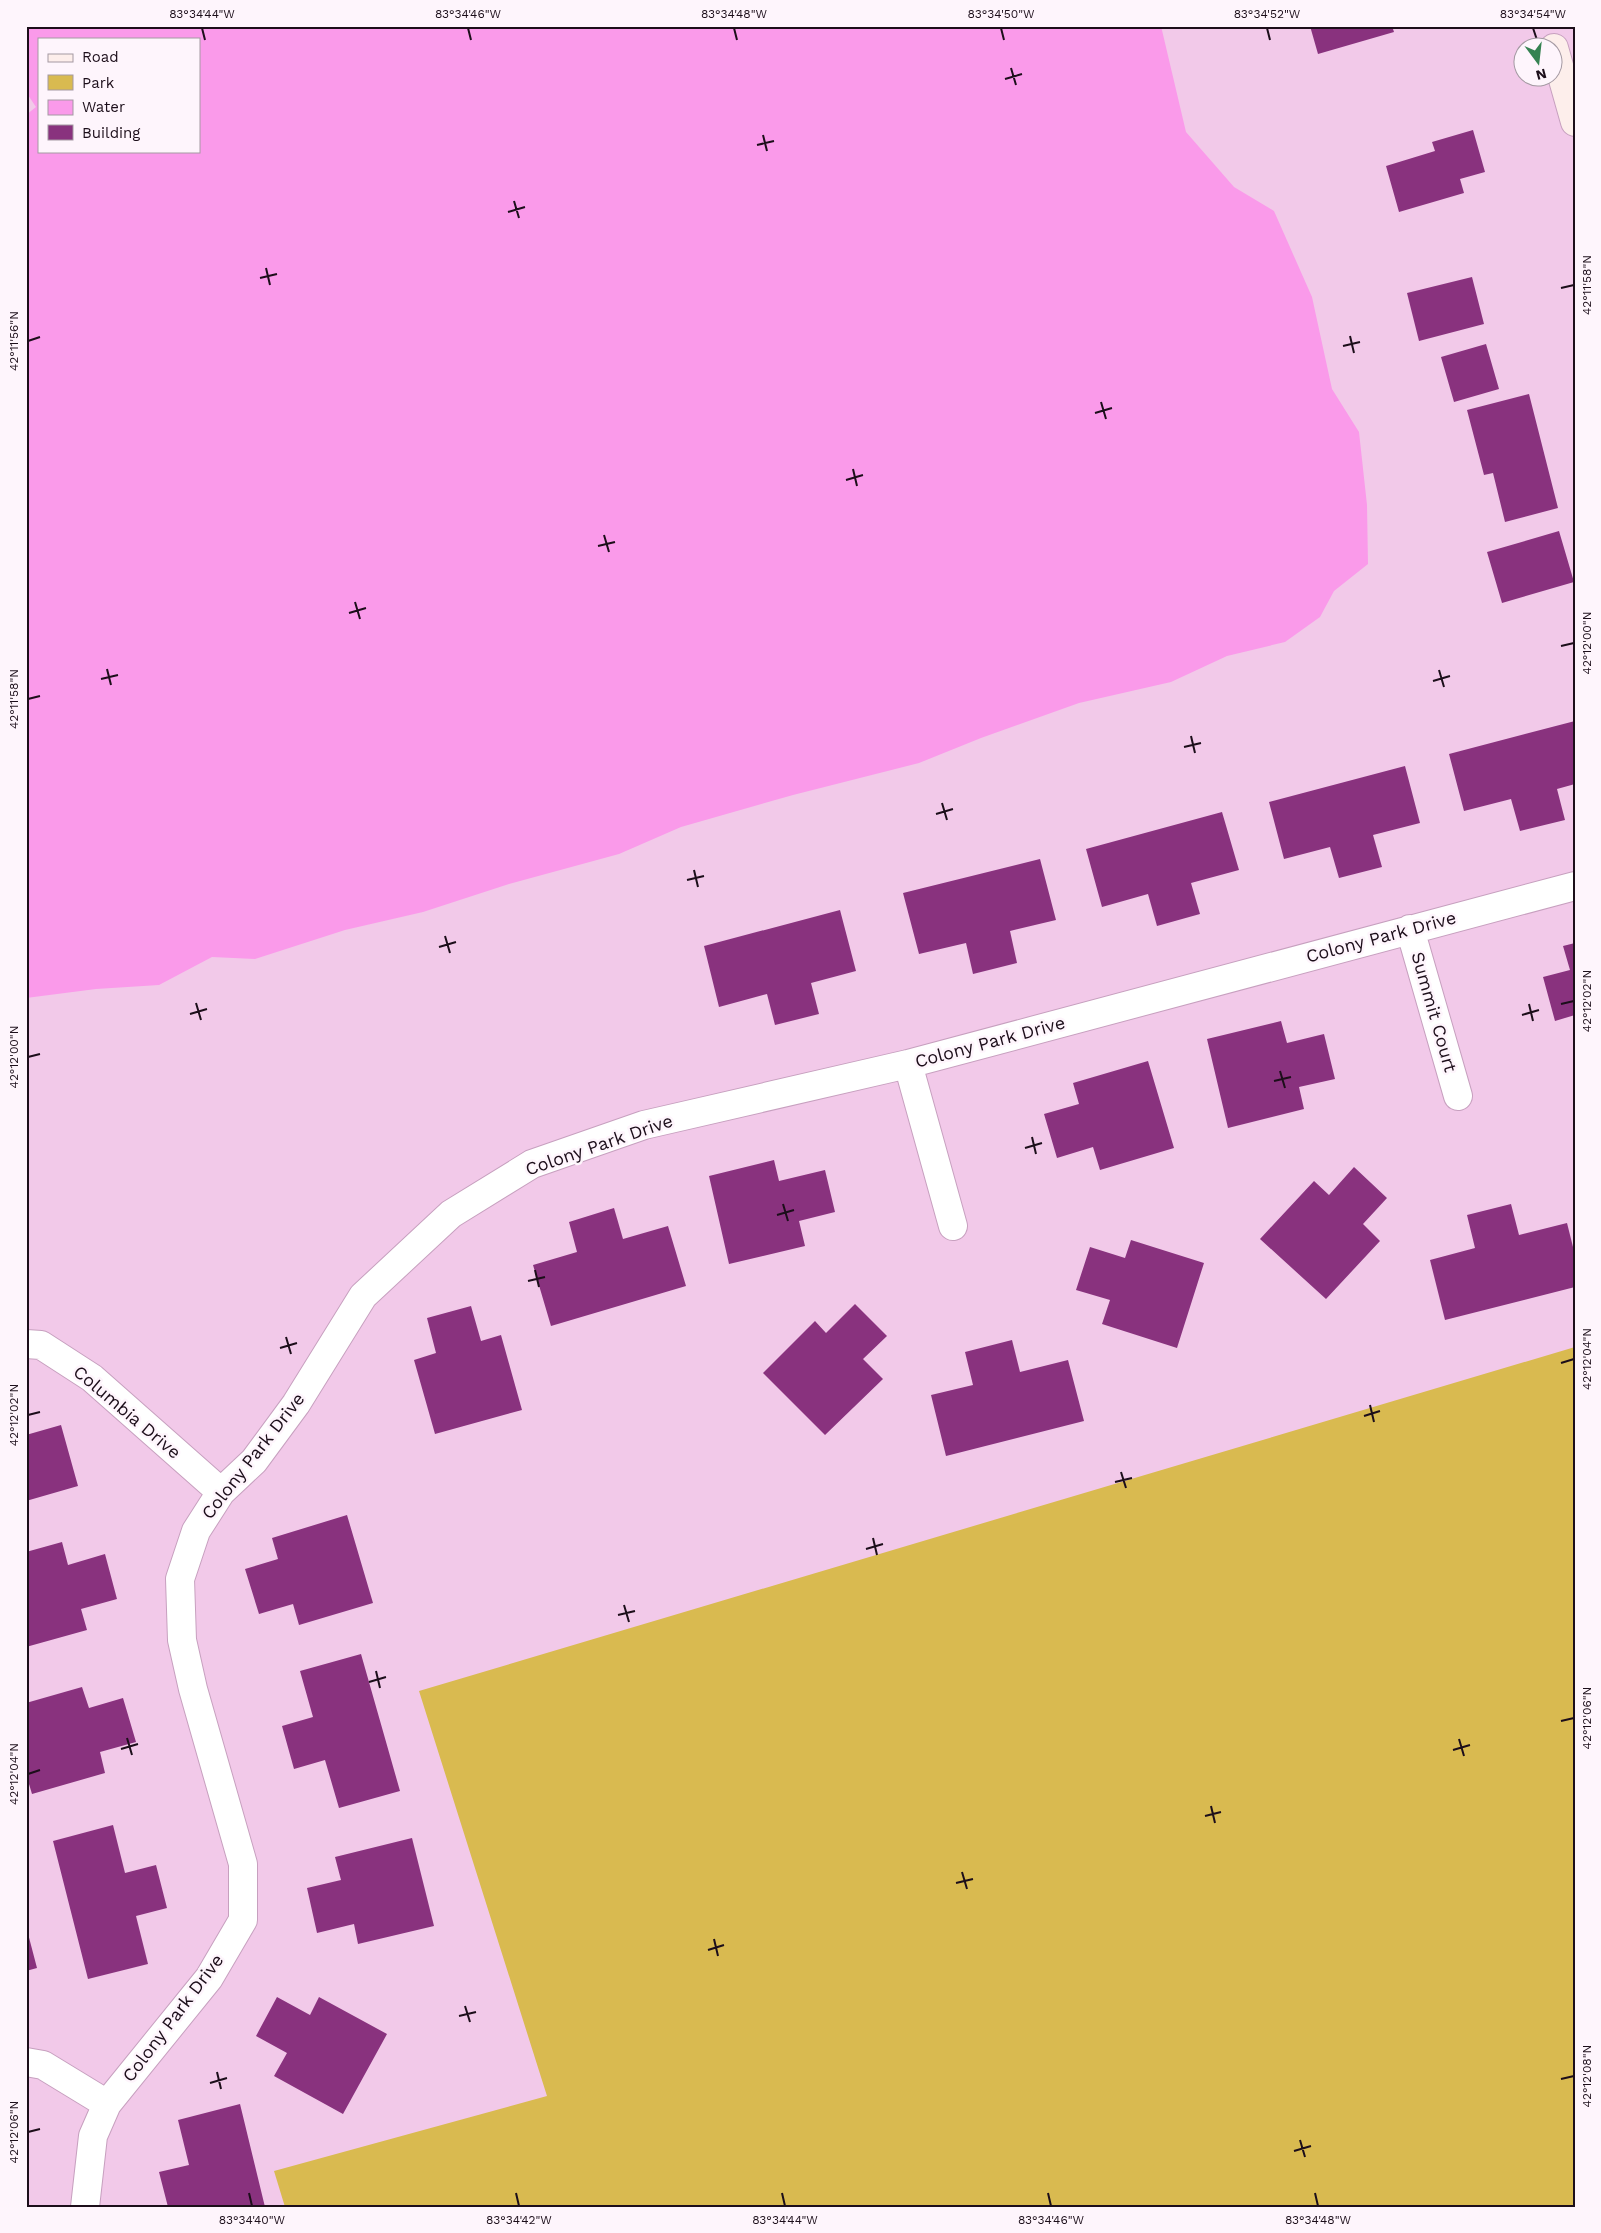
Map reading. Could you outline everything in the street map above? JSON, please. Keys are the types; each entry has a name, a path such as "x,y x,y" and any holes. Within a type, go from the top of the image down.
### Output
{"main road":[{"path":"1547,26 1551,38"},
{"path":"1564,83 1575,122"}],"street":[{"name":"Colony Park Drive","path":"84,2207 93,2136 107,2104 209,1978 243,1920 243,1864 193,1689 182,1640 180,1579 196,1531 222,1492 254,1461 296,1404 363,1296 451,1214 532,1164 644,1125 908,1064 1410,928 1575,886"},
{"name":"Summit Court","path":"1410,928 1458,1096"},
{"path":"908,1064 953,1226"},
{"name":"Columbia Drive","path":"26,1344 41,1345 92,1378 222,1492"},
{"path":"26,2062 43,2065 107,2104"}],"green space":[{"path":"1575,1347 1575,2207 285,2207 274,2171 547,2096 419,1691"}],"water":[{"path":"26,26 1161,26 1186,132 1234,187 1274,211 1312,297 1332,389 1359,432 1367,505 1368,564 1334,591 1320,617 1285,642 1227,656 1171,682 1079,703 981,738 919,763 793,795 681,827 619,854 509,884 423,912 345,930 255,959 212,957 159,985 96,989 26,998 26,115 36,107 26,92"}],"building":[{"path":"1310,26 1392,26 1394,32 1318,54"},
{"path":"1473,130 1485,172 1460,179 1464,193 1399,212 1386,166 1435,151 1432,142"},
{"path":"1472,277 1484,324 1419,341 1407,293"},
{"path":"1486,344 1499,389 1454,402 1441,357"},
{"path":"1529,394 1558,508 1505,522 1493,473 1484,475 1467,410"},
{"path":"1559,531 1574,582 1502,603 1487,552"},
{"path":"1575,721 1575,784 1557,789 1565,820 1520,831 1511,799 1464,811 1449,754"},
{"path":"1405,766 1420,823 1373,835 1382,867 1339,878 1330,847 1284,859 1269,802"},
{"path":"1222,812 1239,870 1191,883 1200,914 1157,926 1148,894 1102,907 1086,849"},
{"path":"1040,859 1056,920 1010,931 1017,963 973,974 966,943 919,954 903,893"},
{"path":"840,910 856,971 811,983 819,1014 775,1025 767,994 719,1007 704,946"},
{"path":"1575,943 1575,1015 1555,1021 1543,977 1570,970 1563,946"},
{"path":"1281,1021 1287,1043 1324,1034 1335,1079 1299,1087 1304,1109 1228,1128 1207,1039"},
{"path":"1148,1061 1174,1148 1100,1170 1093,1147 1057,1158 1044,1114 1079,1104 1073,1083"},
{"path":"774,1160 779,1181 825,1170 835,1212 799,1221 805,1246 729,1264 709,1176"},
{"path":"1354,1167 1387,1198 1363,1224 1380,1241 1326,1299 1260,1239 1314,1181 1329,1195"},
{"path":"1511,1204 1519,1235 1567,1223 1575,1255 1575,1287 1445,1320 1430,1260 1475,1248 1467,1215"},
{"path":"614,1208 623,1239 668,1226 686,1286 551,1326 533,1265 577,1252 569,1222"},
{"path":"1131,1240 1204,1263 1177,1348 1102,1324 1110,1300 1076,1290 1090,1247 1125,1258"},
{"path":"855,1304 887,1336 863,1359 883,1379 825,1435 763,1373 815,1321 826,1333"},
{"path":"471,1306 481,1341 501,1335 522,1410 435,1434 414,1360 436,1353 427,1318"},
{"path":"1012,1340 1020,1372 1068,1360 1084,1421 946,1456 931,1395 973,1385 965,1352"},
{"path":"61,1425 78,1486 26,1501 26,1435"},
{"path":"347,1515 373,1603 299,1625 293,1604 259,1614 245,1569 278,1559 272,1538"},
{"path":"62,1542 68,1565 105,1554 117,1599 81,1609 87,1630 26,1647 26,1552"},
{"path":"361,1654 400,1791 339,1808 325,1760 294,1769 282,1726 313,1717 300,1671"},
{"path":"82,1687 89,1708 123,1698 136,1742 100,1752 105,1773 32,1794 26,1774 26,1703"},
{"path":"113,1825 125,1873 156,1865 167,1908 136,1916 148,1964 88,1979 53,1841"},
{"path":"412,1838 434,1926 358,1944 354,1924 317,1933 307,1888 341,1880 335,1857"},
{"path":"26,1926 37,1968 26,1971"},
{"path":"277,1997 310,2015 319,1997 387,2034 343,2114 274,2076 287,2053 256,2036"},
{"path":"240,2104 265,2207 168,2207 159,2172 189,2165 178,2120"}]}
